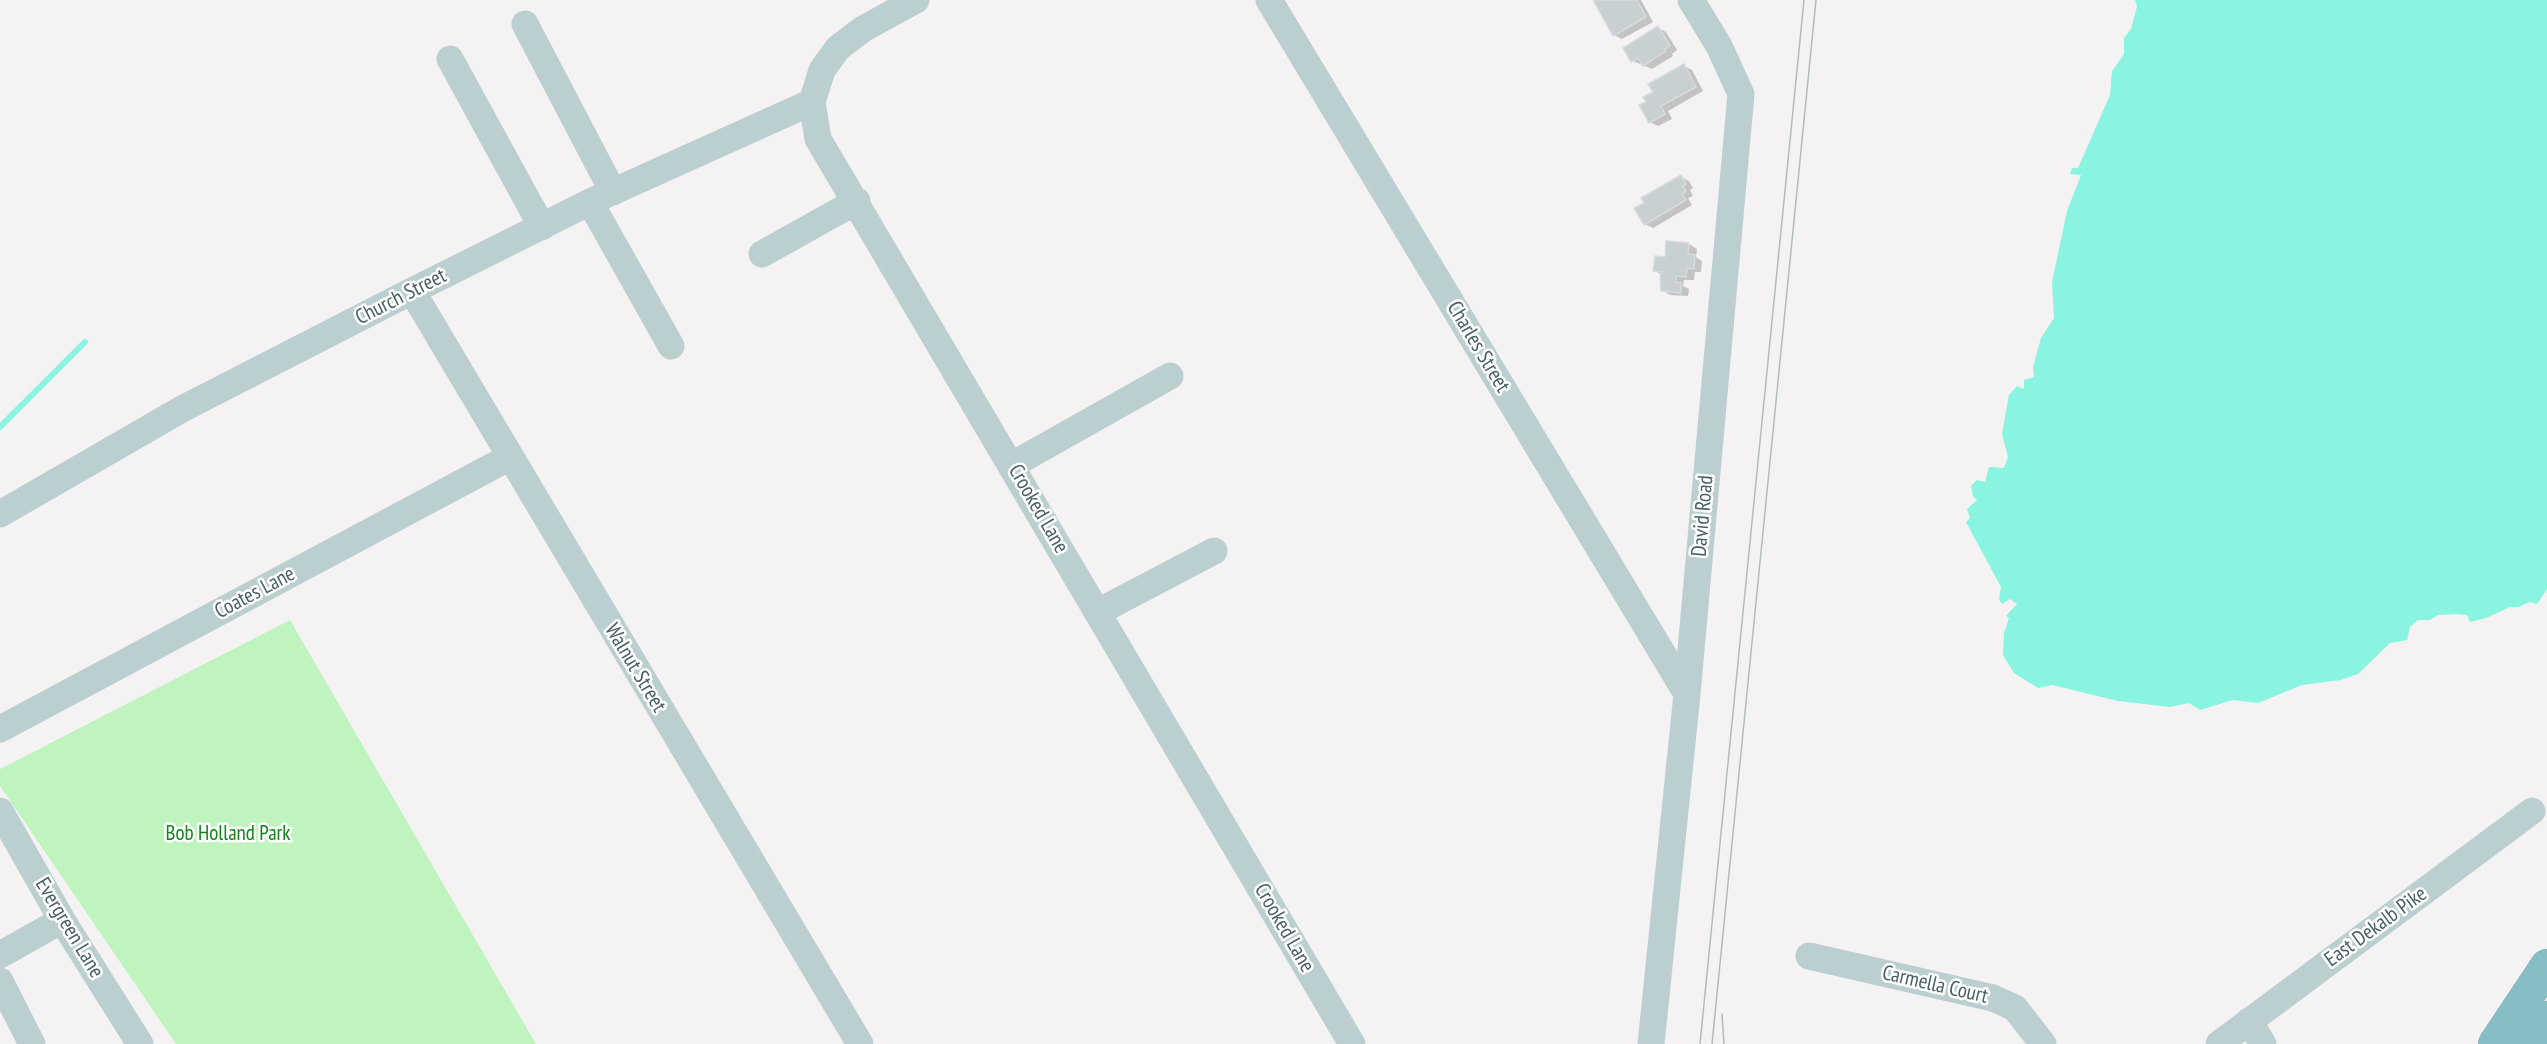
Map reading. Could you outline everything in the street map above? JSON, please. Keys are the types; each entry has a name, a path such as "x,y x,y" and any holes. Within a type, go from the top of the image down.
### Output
{"highway":[{"path":"2495,1044 2547,966"},
{"path":"2529,1044 2547,1017"}],"street":[{"name":"Crooked Lane","path":"916,0 863,29 838,48 822,70 812,102 818,139 857,201 1352,1044"},
{"name":"Charles Street","path":"1269,0 1687,694"},
{"name":"David Road","path":"1651,1044 1687,694 1741,94 1719,46 1691,0"},
{"path":"525,24 671,346"},
{"path":"450,59 542,227"},
{"name":"Church Street","path":"0,514 182,409 412,291 602,197 812,102"},
{"path":"762,254 857,201"},
{"name":"Walnut Street","path":"412,291 860,1044"},
{"path":"1012,465 1170,376"},
{"name":"Coates Lane","path":"0,729 510,457"},
{"path":"1098,612 1214,551"},
{"name":"Evergreen Lane","path":"0,811 62,920 140,1044"},
{"name":"East Dekalb Pike","path":"2219,1044 2532,811"},
{"path":"0,955 62,920"},
{"name":"Carmella Court","path":"1809,956 1993,998 2015,1008 2043,1044"},
{"path":"0,981 32,1044"},
{"path":"2249,1021 2264,1044"}],"green space":[{"name":"Bob Holland Park","path":"290,620 536,1044 176,1044 0,786 0,769"}],"shaded area":[{"path":"2135,0 2547,0 2547,589 2537,604 2530,602 2518,607 2510,607 2486,618 2470,622 2467,615 2458,614 2438,615 2430,620 2418,620 2410,627 2407,640 2390,643 2358,674 2341,680 2302,685 2258,703 2233,700 2200,710 2189,703 2170,707 2118,701 2052,685 2038,688 2014,673 2003,655 2004,633 2009,618 2006,616 2017,604 2010,599 2002,604 1999,599 2001,587 1966,522 1970,518 1967,509 1977,500 1973,496 1971,486 1977,480 1985,482 1989,467 2004,468 2008,457 2002,434 2009,395 2017,386 2024,389 2024,380 2034,377 2033,367 2041,338 2054,318 2052,282 2067,211 2081,175 2070,174 2072,168 2078,168 2110,95 2112,71 2124,54 2124,38 2131,29 2137,7"}],"building":[{"path":"1593,0 1637,0 1646,17 1613,36"},
{"path":"1658,26 1670,46 1643,66 1638,58 1631,62 1623,48"},
{"path":"1684,64 1696,87 1661,106 1665,114 1649,123 1639,105 1646,102 1643,97 1653,92 1648,84"},
{"path":"1681,175 1686,184 1683,186 1686,191 1682,194 1686,200 1644,225 1634,208 1644,203 1641,198"},
{"path":"1666,241 1689,243 1688,254 1695,255 1694,269 1687,268 1686,277 1676,276 1676,282 1681,283 1681,293 1661,291 1660,274 1663,272 1653,271 1655,256 1665,257"}],"waterway":[{"path":"0,427 85,342"}],"tram line":[{"path":"1700,1044 1804,0"},
{"path":"1712,1044 1816,0"},
{"path":"1722,1014 1724,1044"}]}
